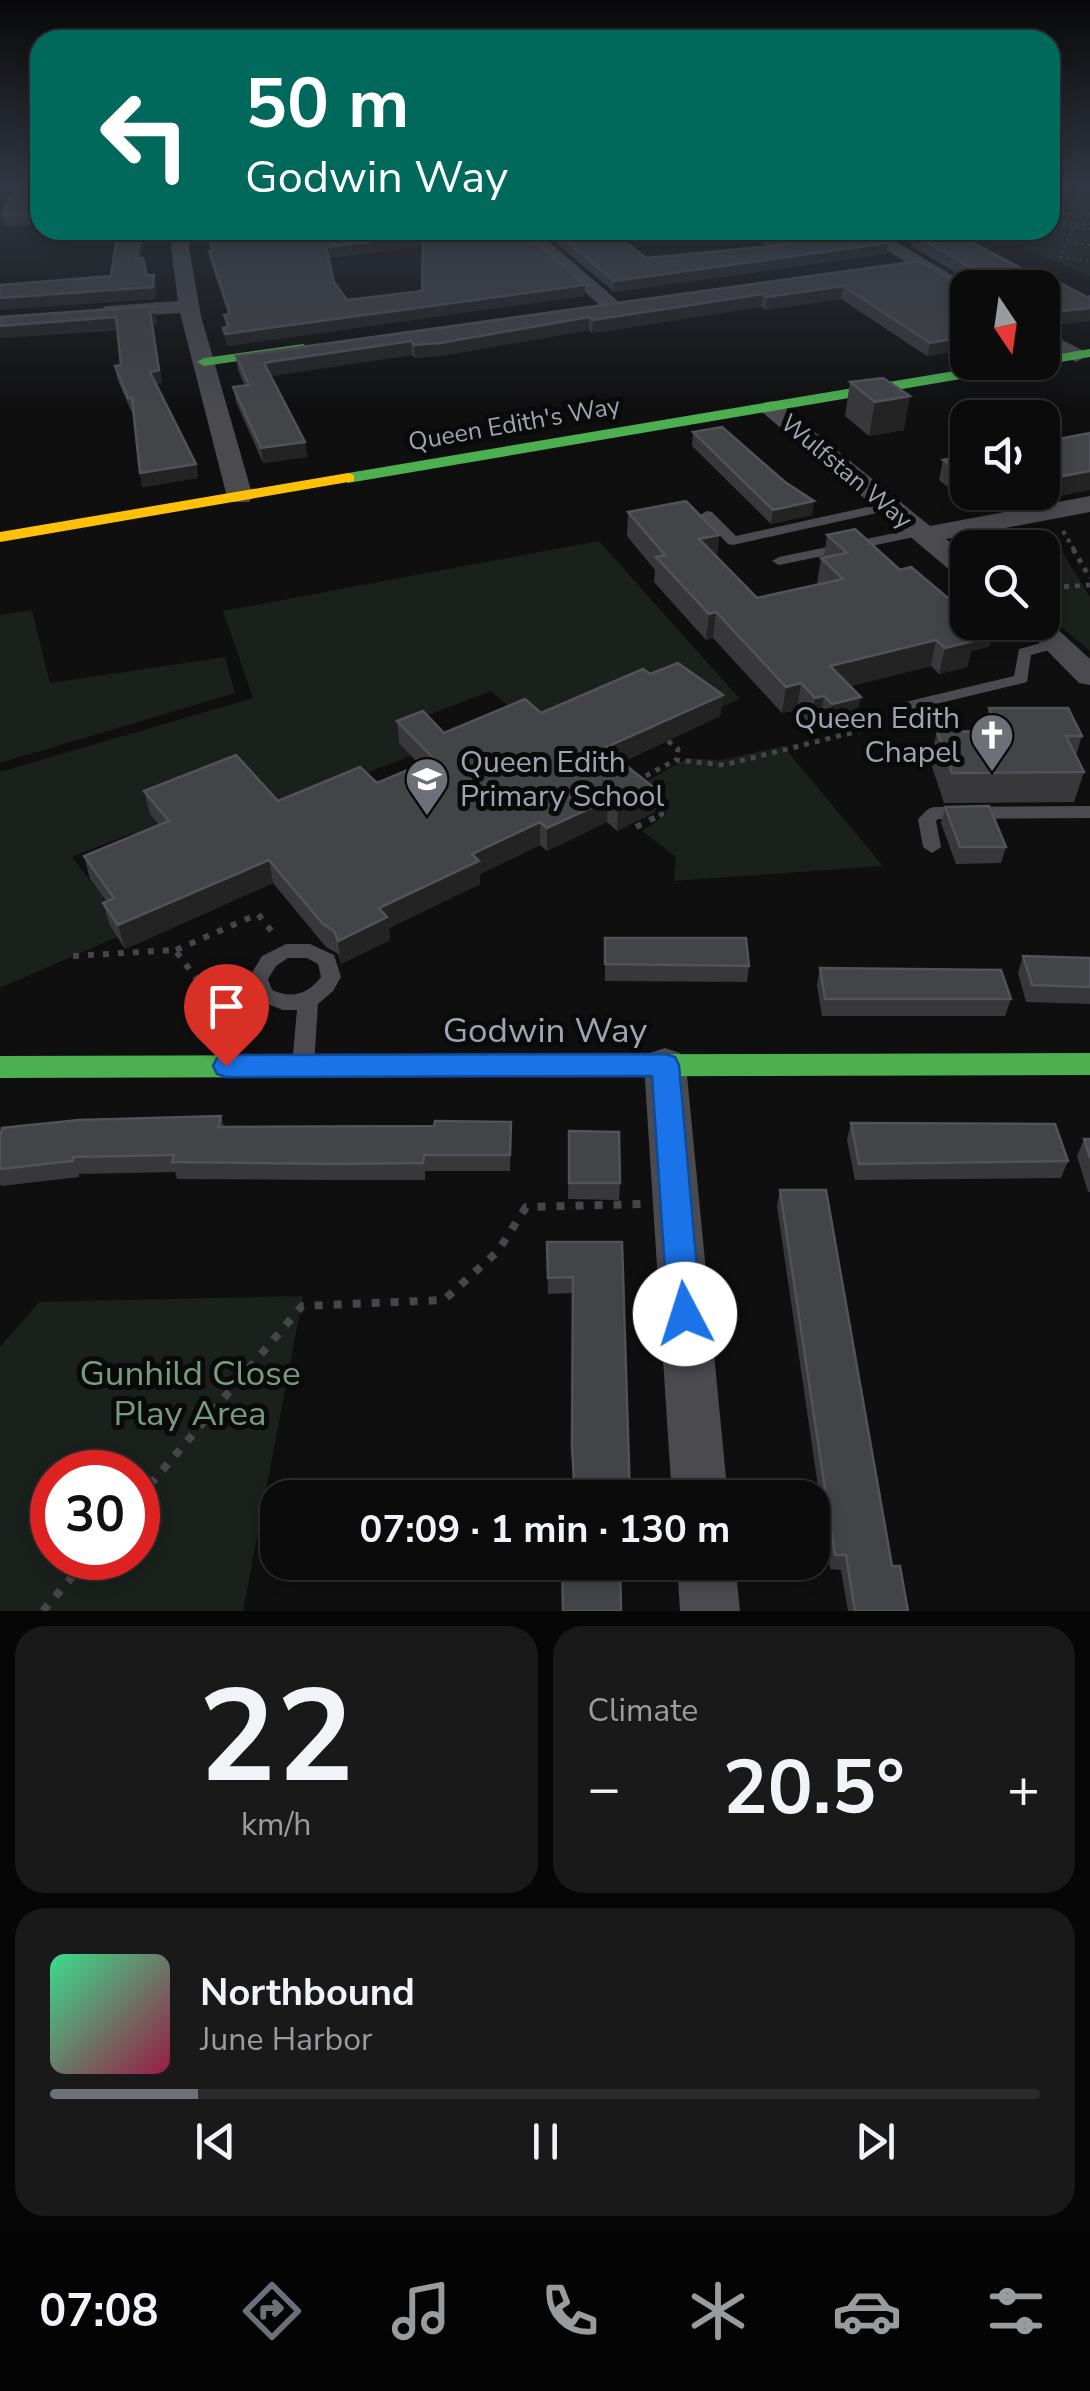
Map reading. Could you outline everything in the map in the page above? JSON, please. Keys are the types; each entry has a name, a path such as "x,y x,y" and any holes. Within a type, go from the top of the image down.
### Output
{"street":[{"path":"187,262 190,306 240,497"},
{"path":"567,262 621,304"},
{"path":"878,267 916,262"},
{"path":"917,262 950,281"},
{"path":"572,310 621,304"},
{"path":"76,314 190,306"},
{"path":"1060,344 1083,354"},
{"path":"204,362 320,346"},
{"name":"Queen Edith's Way","path":"0,538 950,377"},
{"name":"Wulfstan Way","path":"771,408 950,556"},
{"name":"Wulfstan Way","path":"921,533 1090,504"},
{"path":"1055,640 1088,672"},
{"name":"Godwin Way","path":"0,1066 1090,1064"},
{"path":"665,1065 699,1480"},
{"path":"707,1580 710,1611"}],"lane":[{"path":"707,514 733,541 890,506"},
{"path":"778,561 921,533"},
{"path":"907,706 1021,679 1024,652 1059,643"},
{"path":"932,847 927,819 934,813 1090,812"},
{"path":"286,951 320,954 331,968 329,984 308,1000 284,1003 264,995 258,979 266,962 286,951"},
{"path":"302,1066 308,1000"}],"path":[{"path":"1051,512 1090,582 1060,586"},
{"path":"668,740 678,749 676,760"},
{"path":"624,786 676,760 724,765 794,747"},
{"path":"633,782 662,814 636,827"},
{"path":"74,956 175,950 258,914 286,951"},
{"path":"175,950 234,1027 226,1066"},
{"path":"160,1474 302,1306 444,1300 498,1251 526,1206 676,1204"},
{"path":"43,1611 69,1580"}],"green space":[{"path":"1057,262 1090,262 1090,276"},
{"path":"599,541 740,699 712,711 541,735 491,691 405,724 411,756 225,826 150,814 176,846 150,856 133,833 72,857 103,897 117,937 0,988 0,772 253,698 223,611"},
{"path":"1060,549 1090,597 1090,651 1060,626"},
{"path":"32,610 50,683 225,657 235,693 0,763 0,615"},
{"path":"783,746 883,866 674,881 676,857 642,831 667,814 643,790 644,783 687,758 720,760"},
{"name":"Gunhild Close Play Area","path":"303,1296 268,1480 260,1480 260,1522 243,1611 0,1611 0,1347 39,1302"}],"building":[{"path":"113,262 144,262 147,275 154,275 153,287 0,298 0,285 111,276"},
{"path":"213,262 329,262 334,282 347,300 422,291 423,262 559,262 585,285 225,334 223,328 229,326 224,315 230,314"},
{"path":"592,262 750,262 614,281"},
{"path":"911,262 921,262 950,279 950,339 930,343 843,286 593,320 589,317 440,343 414,345 411,341 264,363 305,442 261,448 233,387 249,385 236,356"},
{"path":"961,262 1010,262 1025,270 975,270"},
{"path":"1060,283 1089,298 1090,295 1090,308 1060,311"},
{"path":"154,306 155,312 150,312 159,370 150,372 196,464 140,473 132,398 128,398 115,366 121,365 116,317 0,326 0,317"},
{"path":"883,378 910,396 875,402 850,382"},
{"path":"722,427 785,482 814,501 773,510 693,432"},
{"path":"1090,433 1090,471 1060,477 1060,439"},
{"path":"686,501 719,535 699,539 757,598 843,579 821,558 847,553 827,535 855,529 900,570 911,567 950,600 950,640 973,641 945,648 936,640 830,666 861,697 832,704 824,696 815,698 801,683 786,687 716,612 709,614 656,557 665,555 628,512"},
{"path":"678,663 723,695 604,748 657,790 618,808 608,800 547,828 540,822 472,854 479,861 379,908 387,917 338,941 334,931 323,924 269,860 118,925 103,903 114,898 84,856 169,821 144,791 236,755 278,801 360,767 377,783 434,759 397,721 423,711 444,733 525,699 541,713 643,669 650,674"},
{"path":"989,708 1068,708 1082,736 1066,736 1084,772 952,773 937,731 999,732"},
{"path":"989,806 1006,847 960,847 945,807"},
{"path":"605,938 746,938 749,966 605,964"},
{"path":"1023,956 1090,958 1090,987 1032,985"},
{"path":"820,968 1001,970 1011,999 825,999"},
{"path":"221,1116 218,1127 511,1122 510,1155 424,1155 423,1163 335,1164 172,1162 174,1155 73,1157 73,1161 0,1169 2,1128 79,1120"},
{"path":"851,1123 1055,1124 1068,1161 859,1164"},
{"path":"569,1131 619,1132 620,1183 569,1183"},
{"path":"780,1190 826,1190 892,1566 900,1566 908,1611 855,1611 846,1555 835,1555 830,1480 824,1480"},
{"path":"547,1242 622,1242 629,1480 574,1480 573,1277 548,1278"},
{"path":"562,1580 620,1580 621,1611 563,1611"}],"traffic: fast":[{"path":"204,362 303,348"},
{"path":"1060,358 1090,353"},
{"path":"348,478 950,376"},
{"path":"0,1067 1090,1064"}],"traffic: slow":[{"path":"0,537 348,478"}],"place":[{"name":"Queen Edith Chapel","path":"992,773"},
{"name":"Queen Edith Primary School","path":"427,817"}],"route":[{"path":"226,1066 665,1065 685,1314"}]}
